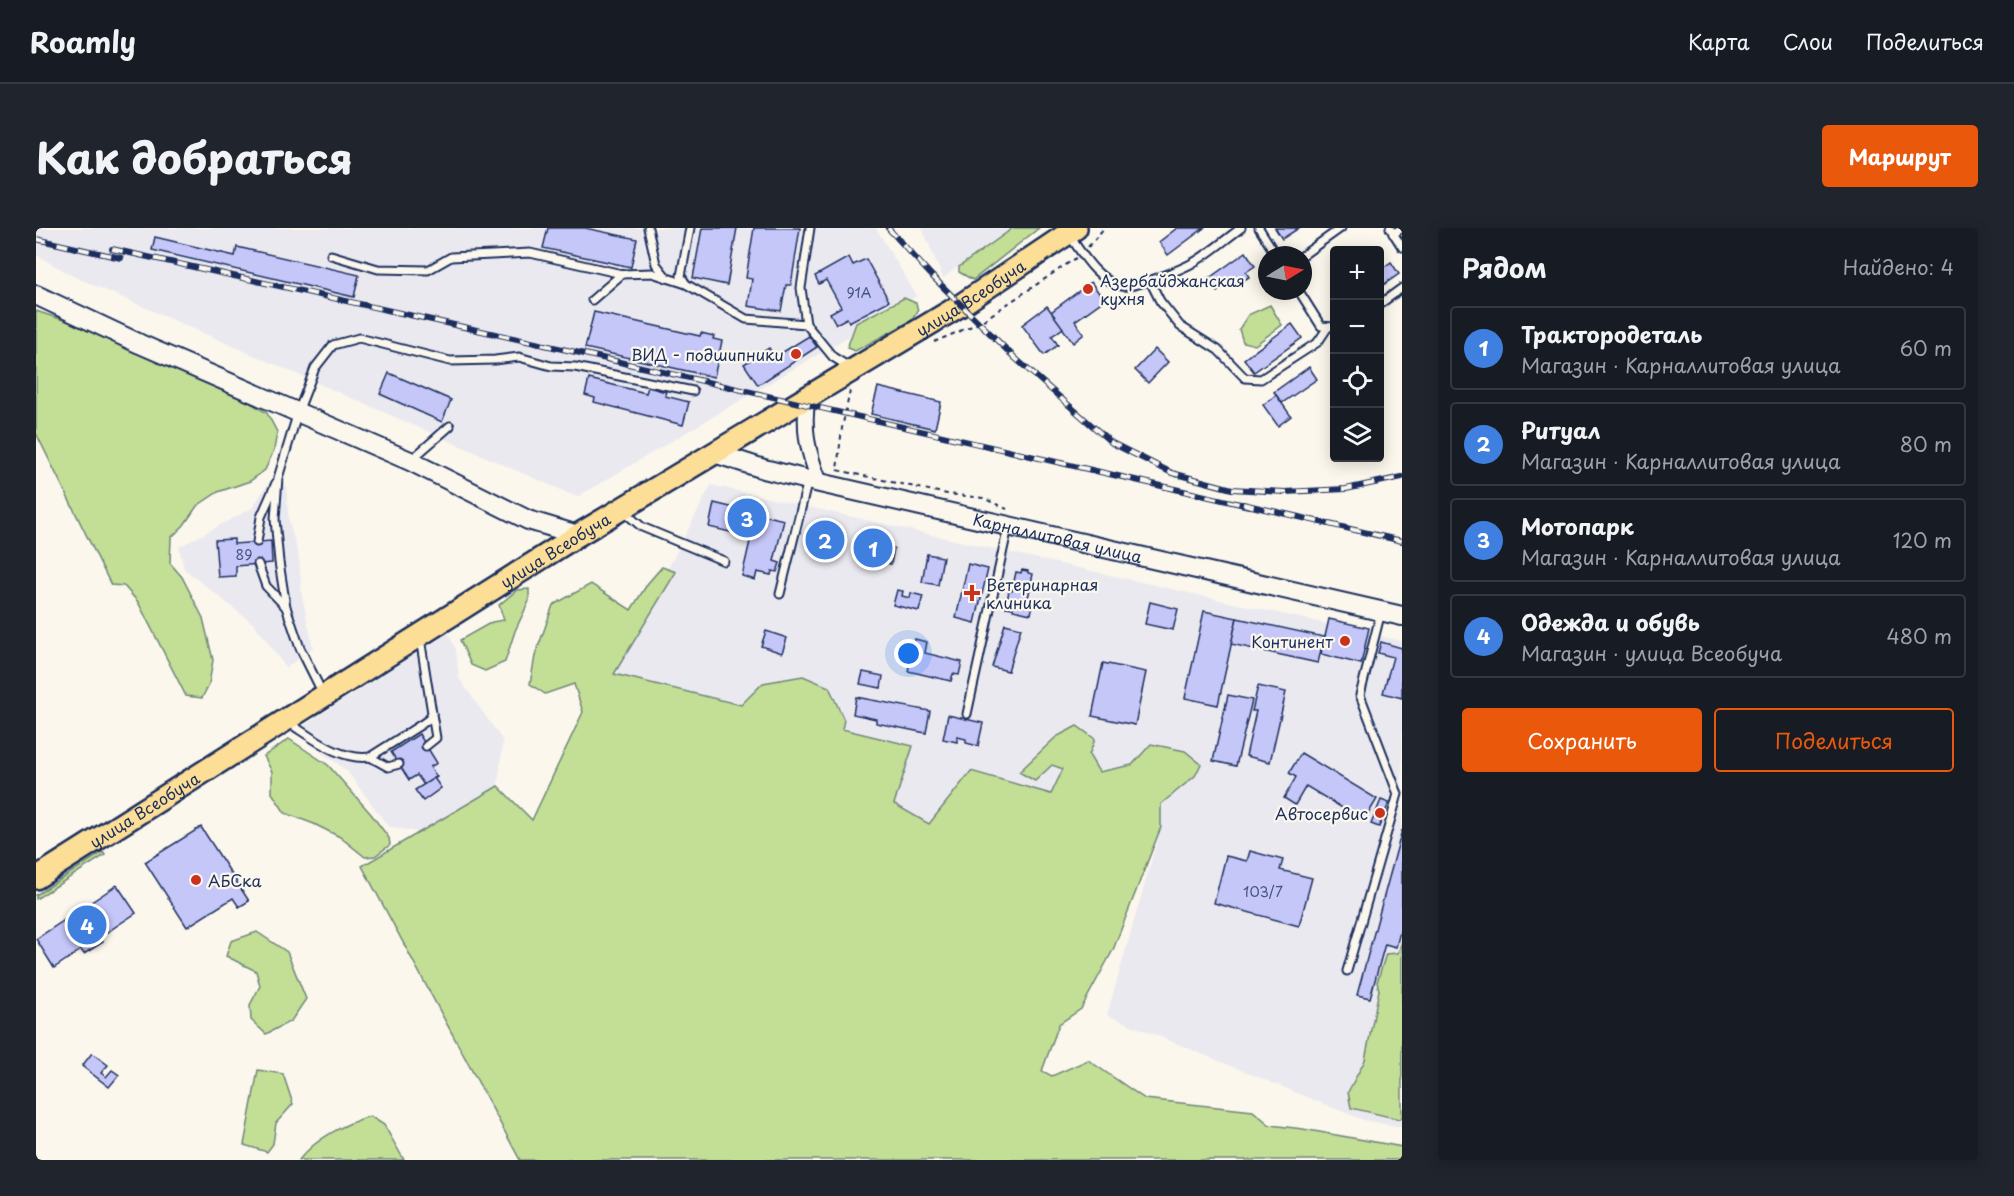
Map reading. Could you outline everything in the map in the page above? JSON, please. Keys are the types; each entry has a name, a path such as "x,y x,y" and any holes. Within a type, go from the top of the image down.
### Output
{"main road":[{"name":"улица Всеобуча","path":"36,878 578,535 808,396 854,378 1072,231"}],"street":[{"path":"36,295 140,344 410,461 528,520 578,535"},
{"path":"808,396 805,414 806,442 814,482"},
{"name":"Карналлитовая улица","path":"714,453 814,482 1010,519 1402,616"}],"lane":[{"path":"648,228 656,264 668,278"},
{"path":"686,284 681,276 690,228"},
{"path":"810,228 801,288 806,324 854,378"},
{"path":"1072,231 1093,268 1107,279 1122,286 1150,281 1195,261 1240,228"},
{"path":"1259,228 1270,246"},
{"path":"1312,249 1341,228"},
{"path":"1402,228 1392,231 1402,247"},
{"path":"331,255 378,269 428,270 450,257 530,253 622,274 652,273 686,284 746,319 806,324"},
{"path":"592,300 622,274"},
{"path":"1150,281 1160,301 1180,326 1218,350 1245,378 1261,379 1318,342 1330,328"},
{"path":"1384,301 1402,288"},
{"path":"1305,300 1321,326 1330,327"},
{"path":"257,542 261,517 278,478 298,412 315,368 333,345 359,338 450,361 519,357 550,366 575,367 693,391"},
{"path":"410,461 450,426"},
{"path":"278,478 275,519 286,607 300,648 323,695"},
{"path":"780,594 814,482"},
{"path":"621,510 642,527 724,561"},
{"path":"967,714 1010,519"},
{"path":"258,564 266,586 286,607"},
{"path":"1347,971 1398,794 1360,695 1382,611"},
{"path":"420,636 436,738 426,746"},
{"path":"284,720 346,756 354,758 370,757 422,724 429,719 432,713"},
{"path":"370,757 388,767 399,764"}],"path":[{"path":"932,342 979,323 1083,254 1104,228"},
{"path":"854,378 844,414 837,470 927,490 983,498 1010,519"}],"shaded area":[{"path":"36,228 876,228 917,296 577,497 73,276 36,255"},
{"path":"922,228 1011,228 943,278"},
{"path":"270,481 286,485 289,521 299,558 302,596 313,647 286,668 255,625 184,569 179,547 252,508"},
{"path":"711,485 1402,641 1402,1127 1363,1120 1107,1015 1161,827 929,825 894,804 913,746 614,674"},
{"path":"448,632 456,650 459,678 503,741 498,786 421,833 388,826 347,771 294,732"}],"green space":[{"path":"1013,228 1039,228 973,280 959,272 959,267"},
{"path":"904,298 916,303 918,311 911,321 855,351 847,348 856,323"},
{"path":"1270,305 1282,325 1255,345 1243,342 1239,329 1248,315"},
{"path":"36,311 94,330 246,400 267,413 277,432 274,450 265,470 250,481 218,492 197,506 184,525 171,538 170,563 182,577 203,618 213,660 209,684 202,698 186,696 138,602 124,586 111,585 36,433"},
{"path":"662,567 676,572 614,674 741,705 763,683 803,676 829,687 844,720 842,729 913,746 894,804 929,824 971,771 1051,794 1063,769 1052,765 1035,781 1019,772 1056,737 1077,726 1095,739 1089,755 1099,772 1132,765 1151,744 1185,751 1201,764 1195,776 1161,804 1161,827 1113,950 1081,1009 1059,1024 1042,1071 1052,1076 1088,1060 1145,1099 1253,1111 1270,1125 1402,1147 1402,1160 520,1160 362,866 498,786 532,820 583,712 574,684 545,694 530,684 535,656 553,605 591,584 631,610 648,583"},
{"path":"529,589 529,601 515,631 505,662 485,671 471,665 460,640 492,622 504,620 499,605 517,590"},
{"path":"289,739 328,765 371,814 389,838 390,845 375,856 365,857 340,837 285,813 272,793 272,772 264,756"},
{"path":"103,852 105,855 36,899 36,895"},
{"path":"257,932 287,952 306,999 291,1021 266,1034 251,1020 250,1005 260,986 256,971 226,956 231,941"},
{"path":"1402,941 1402,1118 1399,1119 1351,1108 1348,1092 1365,1060 1379,990 1377,982 1386,954 1398,953"},
{"path":"258,1070 283,1074 293,1104 276,1123 273,1144 267,1152 244,1145"},
{"path":"370,1116 384,1125 404,1160 299,1160 313,1145 331,1133"}],"building":[{"path":"548,228 585,228 637,239 631,267 543,248"},
{"path":"702,228 737,228 727,285 693,278"},
{"path":"754,228 800,228 791,285 786,285 781,311 748,306 752,279 746,278"},
{"path":"1177,228 1204,228 1168,255 1159,242"},
{"path":"1275,228 1299,228 1282,239"},
{"path":"155,237 235,256 237,247 359,275 354,297 152,250"},
{"path":"1246,252 1255,266 1246,272 1249,277 1238,284 1235,279 1217,292 1208,279"},
{"path":"849,257 853,265 866,259 889,301 849,322 847,318 836,324 830,313 841,307 826,280 819,284 815,276"},
{"path":"1391,262 1399,274 1384,284 1384,267"},
{"path":"1091,282 1104,300 1075,321 1084,334 1073,343 1051,312"},
{"path":"1047,306 1063,328 1052,336 1058,345 1044,355 1022,325"},
{"path":"594,312 700,336 701,333 714,336 713,339 722,341 714,377 585,348"},
{"path":"1292,324 1302,338 1254,372 1244,359"},
{"path":"809,336 817,347 758,385 744,364 769,348 775,357"},
{"path":"1155,349 1168,362 1148,383 1135,370"},
{"path":"1309,367 1317,379 1282,403 1274,392"},
{"path":"389,373 451,400 442,422 380,394"},
{"path":"589,379 646,393 648,387 666,392 665,396 689,402 683,425 594,402 595,398 585,395"},
{"path":"878,387 941,402 935,429 871,414"},
{"path":"1276,395 1291,416 1278,426 1263,405"},
{"path":"714,503 784,520 774,561 780,563 777,572 772,571 771,575 757,572 755,580 742,576 751,537 709,527"},
{"path":"816,528 839,533 835,551 812,546"},
{"path":"234,539 234,544 271,541 272,563 236,566 236,576 218,577 215,540"},
{"path":"874,544 894,548 891,564 871,560"},
{"path":"927,554 943,557 938,585 922,582"},
{"name":"Ветеринарная клиника","path":"968,564 988,569 975,623 956,618"},
{"path":"1022,570 1033,574 1027,603 1033,604 1031,614 1006,607 1016,572 1021,573"},
{"path":"897,590 903,591 902,596 910,598 911,593 923,596 919,611 893,605"},
{"path":"1150,602 1178,609 1173,630 1145,624"},
{"path":"1204,611 1237,618 1218,705 1185,698"},
{"path":"1237,618 1324,637 1318,663 1231,644"},
{"name":"Континент","path":"1329,619 1369,628 1361,664 1321,654"},
{"path":"1005,624 1021,628 1008,671 992,667"},
{"path":"766,631 787,638 782,653 761,646"},
{"path":"915,639 927,642 925,653 962,662 959,675 953,674 951,681 908,671"},
{"path":"1381,642 1402,648 1402,698 1383,693 1393,657 1378,653"},
{"path":"1103,663 1146,672 1135,725 1092,716"},
{"path":"863,672 883,676 881,688 860,684"},
{"path":"1258,686 1286,692 1270,762 1246,756 1256,711 1252,711"},
{"path":"1228,695 1252,700 1236,766 1213,761"},
{"path":"856,697 930,711 926,733 876,723 876,719 853,714"},
{"path":"948,715 983,723 978,746 966,743 966,739 957,737 957,742 943,739"},
{"path":"419,734 437,763 430,767 437,777 424,785 417,775 409,780 391,752"},
{"path":"1301,753 1377,799 1364,821 1306,786 1295,805 1284,798 1296,777 1289,773"},
{"path":"434,778 441,788 423,801 415,790"},
{"name":"Автосервис","path":"1381,800 1389,803 1379,827 1371,824"},
{"name":"АБСка","path":"201,827 249,901 239,907 233,898 187,927 145,862"},
{"path":"1402,830 1402,924 1396,947 1385,944 1370,998 1357,995"},
{"path":"1250,851 1283,860 1280,870 1312,878 1299,926 1214,903 1226,856 1247,861"},
{"path":"117,885 136,913 100,937 103,942 84,954 81,950 54,968 36,939"},
{"path":"92,1053 108,1065 101,1073 106,1077 112,1070 119,1075 109,1087 82,1066"}],"railway":[{"path":"888,228 932,276 1015,358 1112,443 1172,473 1232,489 1285,492 1346,489 1402,477"},
{"path":"36,239 121,258"},
{"path":"112,249 1249,506"},
{"path":"1243,504 1402,541"}],"place":[{"name":"Азербайджанская кухня","path":"1088,289"},
{"name":"ВИД - подшипники","path":"796,354"},
{"name":"Мотопарк","path":"747,518"},
{"name":"Ритуал","path":"825,540"},
{"name":"Трактородеталь","path":"873,548"},
{"name":"Ветеринарная клиника","path":"972,593"},
{"name":"Континент","path":"1345,641"},
{"name":"Автосервис","path":"1380,813"},
{"name":"АБСка","path":"196,880"},
{"name":"Одежда и обувь","path":"87,925"}]}
